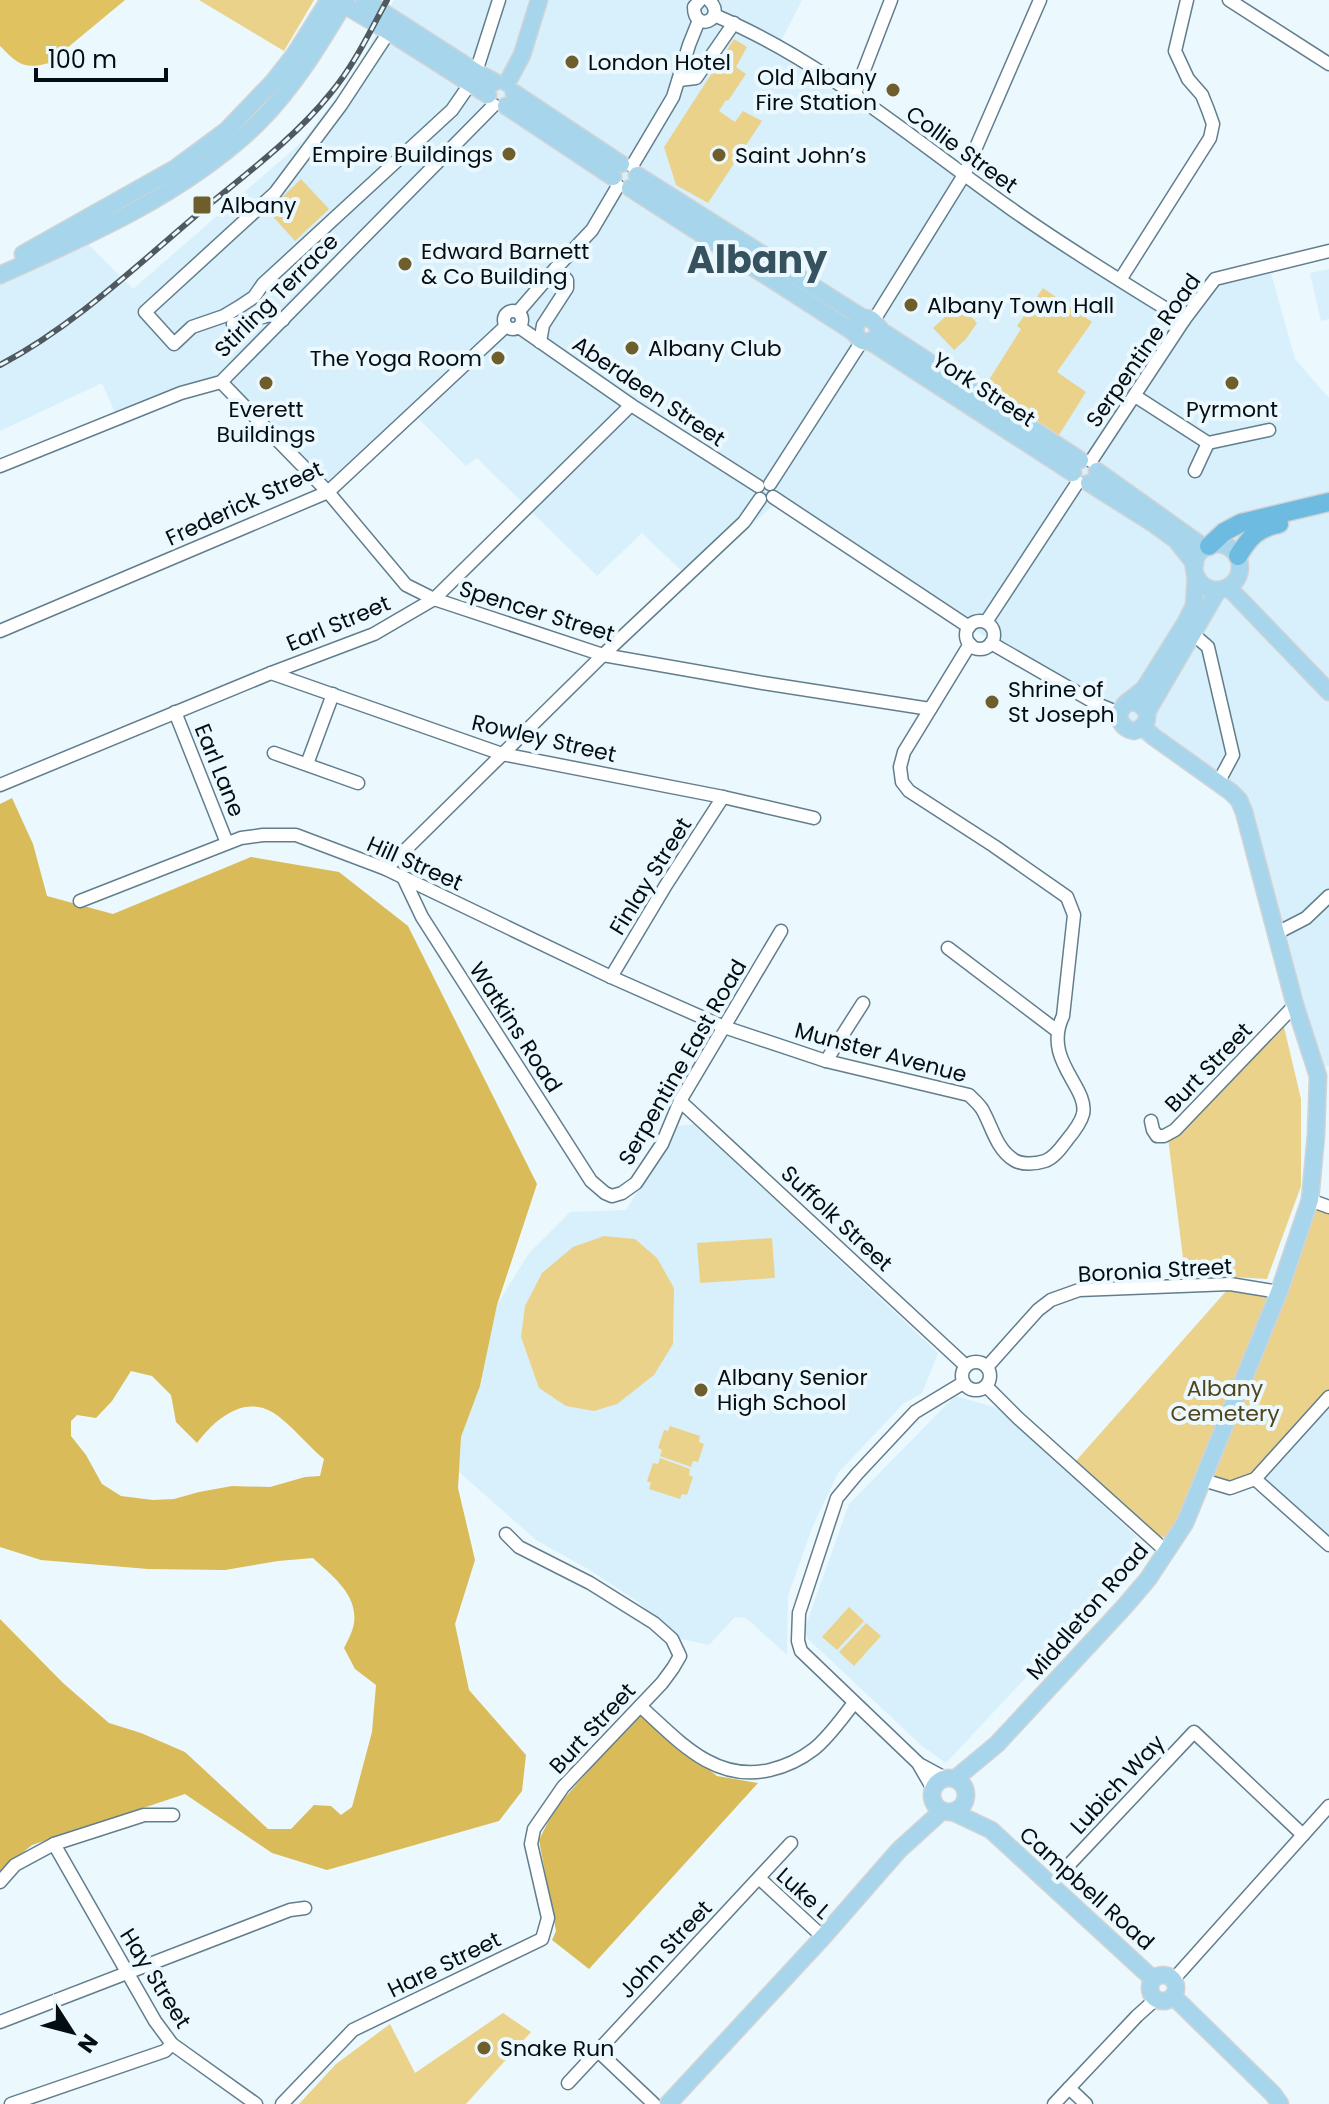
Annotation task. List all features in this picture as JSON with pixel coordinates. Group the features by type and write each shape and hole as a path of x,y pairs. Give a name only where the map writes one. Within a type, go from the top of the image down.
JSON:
{"highway":[{"path":"1207,547 1224,532 1241,523 1329,502"},
{"path":"1238,556 1248,540 1265,527 1329,515"}],"main road":[{"name":"Stirling Terrace","path":"501,94 522,55 539,0"},
{"name":"York Street","path":"339,1 376,14 1085,472 1181,528 1207,547"},
{"path":"0,266 174,188 228,150 259,122 309,63 329,29 339,1"},
{"path":"0,275 79,232 226,131 273,82 339,1"},
{"path":"329,29 341,17 376,14"},
{"name":"York Street","path":"1085,472 1176,540 1196,570"},
{"path":"1225,545 1238,556 1240,568 1193,634 1145,720 1134,731 1129,730 1121,723 1125,708 1144,689 1186,622 1194,606 1198,555 1207,547 1225,545"},
{"path":"1196,570 1202,584 1209,588 1227,585 1258,606 1329,682"},
{"path":"1227,585 1329,692"},
{"path":"1125,708 1139,703 1145,720"},
{"name":"Middleton Road","path":"1145,720 1154,737 1239,800 1244,812 1304,1037 1316,1135"},
{"name":"Middleton Road","path":"668,2104 1125,1606 1148,1579 1185,1523 1279,1292 1310,1200 1324,1074 1304,1037"},
{"name":"Campbell Road","path":"949,1795 1153,1979 1150,1992 1167,1992"},
{"path":"1167,1992 1271,2101"}],"street":[{"path":"376,14 341,105 275,193 145,312 174,344 192,327 224,316 254,297 263,284 452,110 473,78 499,0"},
{"path":"696,1 694,14 699,20 709,21 714,15 714,5 709,0"},
{"path":"854,96 891,0"},
{"path":"386,869 603,655 744,522 964,175 1040,0"},
{"path":"1120,280 1210,138 1213,124 1202,95 1188,79 1175,51 1187,0"},
{"path":"1229,0 1327,59"},
{"name":"Collie Street","path":"714,15 779,46 1012,210 1184,320"},
{"path":"512,326 522,319 518,312 592,230 668,107 699,20"},
{"path":"679,80 696,78 734,23"},
{"name":"Stirling Terrace","path":"0,466 181,393 221,382 501,94"},
{"name":"Serpentine Road","path":"986,622 1184,320 1215,279 1329,251"},
{"path":"540,342 543,325 567,288 567,280 556,268"},
{"path":"233,324 271,315 283,320"},
{"name":"Aberdeen Street","path":"512,326 969,627"},
{"name":"Frederick Street","path":"0,631 328,492 512,326"},
{"name":"Spencer Street","path":"221,382 328,492 406,585 434,599 603,655 930,709"},
{"path":"1135,396 1208,443 1269,430"},
{"name":"Earl Street","path":"0,785 374,634 434,599 631,405"},
{"path":"1195,471 1208,443"},
{"path":"976,622 986,622 993,629 991,643 983,648 974,647 967,636 969,627 976,622"},
{"path":"1193,634 1208,647 1233,755 1218,783"},
{"path":"991,643 1097,704 1125,708"},
{"path":"930,709 970,644"},
{"name":"Rowley Street","path":"271,673 502,754 814,818"},
{"path":"307,764 333,694"},
{"name":"Munster Avenue","path":"724,1027 826,1061 969,1095 980,1105 1007,1154 1021,1164 1045,1161 1071,1137 1083,1114 1082,1099 1063,1065 1056,1030 1063,1016 1074,915 1067,897 909,791 902,782 900,767 904,752 930,709"},
{"name":"Earl Lane","path":"175,712 227,843"},
{"path":"274,753 358,783"},
{"name":"Finlay Street","path":"611,977 723,797"},
{"name":"Hill Street","path":"80,901 227,843 254,835 296,835 386,869 611,977 724,1027"},
{"name":"Watkins Road","path":"403,877 430,930 591,1181 605,1193"},
{"path":"1277,933 1306,918 1329,896"},
{"name":"Serpentine East Road","path":"605,1193 612,1196 622,1193 636,1183 662,1144 680,1101 781,931"},
{"path":"948,948 1056,1030"},
{"path":"826,1061 863,1003"},
{"name":"Burt Street","path":"1151,1121 1157,1136 1175,1130 1295,1005"},
{"name":"Suffolk Street","path":"680,1101 966,1366"},
{"path":"1310,1200 1329,1207"},
{"name":"Boronia Street","path":"987,1367 1038,1310 1051,1300 1079,1290 1230,1284 1279,1292"},
{"path":"974,1361 984,1364 990,1379 986,1386 974,1390 963,1383 962,1374 966,1366 974,1361"},
{"name":"Campbell Road","path":"949,1795 806,1657 798,1641 799,1613 837,1498 915,1412 963,1383"},
{"path":"986,1386 1167,1552"},
{"path":"1203,1480 1230,1488 1255,1479 1329,1397"},
{"path":"1255,1479 1329,1545"},
{"name":"Burt Street","path":"506,1534 519,1547 590,1583 654,1623 672,1639 680,1656 640,1706 563,1787 534,1829"},
{"path":"640,1706 698,1756 717,1767 739,1773 759,1773 788,1766 815,1748 854,1703"},
{"name":"Lubich Way","path":"1065,1869 1194,1732 1303,1835"},
{"path":"1054,2104 1137,2016 1167,1992 1183,1966 1329,1806"},
{"path":"0,1882 15,1865 54,1844 144,1815 173,1815"},
{"name":"Hare Street","path":"282,2104 353,2030 542,1939 548,1918 531,1844 534,1829"},
{"name":"John Street","path":"568,2083 791,1843"},
{"name":"Hay Street","path":"54,1844 155,2021 172,2044 256,2104"},
{"name":"Luke L","path":"759,1878 823,1937"},
{"path":"0,2022 290,1910 305,1908"},
{"path":"11,2104 165,2051 172,2044"},
{"path":"598,2051 654,2104"},
{"path":"1069,2088 1086,2104"}],"shaded area":[{"path":"0,0 125,0 49,63 33,66 17,61 0,46"},
{"path":"394,0 802,0 779,45 1184,320 1215,279 1269,266 1295,359 1329,398 1329,1066 1323,1067 1319,1063 1288,941 1250,812 779,500 691,580 642,533 597,576 477,458 466,466 413,413 328,492 221,382 121,426 102,383 0,431 0,272 82,238 133,289 302,142 354,75"},
{"path":"1329,269 1329,319 1321,321 1310,273"},
{"path":"12,798 33,844 47,896 113,914 251,857 339,872 408,926 537,1184 497,1305 480,1386 461,1437 458,1488 475,1560 455,1624 469,1690 526,1755 522,1791 499,1821 327,1870 272,1853 185,1794 32,1845 10,1863 0,1878 0,1619 63,1683 109,1723 185,1752 268,1829 291,1829 314,1805 331,1806 341,1815 352,1807 372,1732 376,1685 355,1669 344,1648 354,1623 348,1594 313,1558 225,1570 148,1569 41,1560 0,1547 0,804","holes":["131,1371 152,1376 171,1395 176,1422 197,1443 230,1412 250,1406 261,1408 285,1422 324,1459 320,1476 270,1487 232,1486 174,1499 121,1496 102,1484 71,1436 71,1421 77,1415 96,1418 112,1401"]},
{"name":"Albany Senior High School","path":"694,1124 938,1353 922,1393 903,1404 838,1473 812,1528 788,1596 787,1655 746,1618 735,1617 709,1645 677,1638 638,1602 536,1540 459,1472 461,1437 480,1386 497,1305 529,1253 570,1212 626,1210 678,1126"},
{"path":"955,1396 997,1408 1148,1547 946,1763 922,1746 808,1639 805,1631 849,1504"},
{"path":"1329,1403 1329,1541 1261,1478"},
{"path":"639,1713 717,1776 758,1783 589,1969 552,1940 556,1931 539,1840 554,1810"}],"green space":[{"path":"199,0 314,0 284,51"},
{"path":"734,39 747,47 736,67 746,74 719,111 735,122 743,111 762,121 708,203 676,185 664,147"},
{"path":"301,179 329,209 295,241 268,211"},
{"path":"1043,288 1092,322 1057,372 1086,392 1059,435 985,386 1021,329 1017,326"},
{"path":"959,304 977,323 954,350 933,328"},
{"path":"1284,1027 1301,1099 1301,1186 1267,1279 1185,1274 1168,1138"},
{"name":"Albany Cemetery","path":"1319,1206 1329,1210 1329,1392 1256,1472 1232,1484 1214,1478 1169,1538 1158,1536 1075,1462 1228,1289 1282,1296 1311,1212"},
{"path":"604,1236 635,1239 657,1258 674,1288 673,1344 654,1375 617,1404 594,1411 566,1406 539,1388 521,1337 525,1306 542,1273 573,1247"},
{"path":"772,1238 775,1278 700,1283 697,1243"},
{"path":"670,1426 700,1436 699,1442 704,1444 698,1462 693,1461 691,1467 660,1456 662,1450 658,1448 664,1430 668,1431"},
{"path":"660,1458 690,1469 689,1475 693,1477 687,1495 682,1494 680,1499 649,1489 651,1483 647,1481 653,1463 658,1464"},
{"path":"849,1607 864,1621 837,1650 822,1637"},
{"path":"866,1623 881,1636 854,1666 839,1652"},
{"name":"Snake Run","path":"503,2013 531,2032 466,2104 299,2104 336,2064 390,2024 415,2073"}],"railway":[{"path":"0,365 79,314 284,142 338,84 387,0"}],"place":[{"name":"London Hotel","path":"572,62"},
{"name":"Old Albany Fire Station","path":"893,90"},
{"name":"Empire Buildings","path":"509,154"},
{"name":"Saint John’s","path":"719,155"},
{"name":"Albany","path":"202,205"},
{"name":"Edward Barnett & Co Building","path":"405,264"},
{"name":"Albany Town Hall","path":"911,305"},
{"name":"Albany Club","path":"632,348"},
{"name":"The Yoga Room","path":"498,358"},
{"name":"Everett Buildings","path":"266,383"},
{"name":"Pyrmont","path":"1232,383"},
{"name":"Shrine of St Joseph","path":"992,702"},
{"name":"Albany Senior High School","path":"701,1390"},
{"name":"Snake Run","path":"484,2048"}],"district":[{"name":"Albany","path":"757,260"}]}
